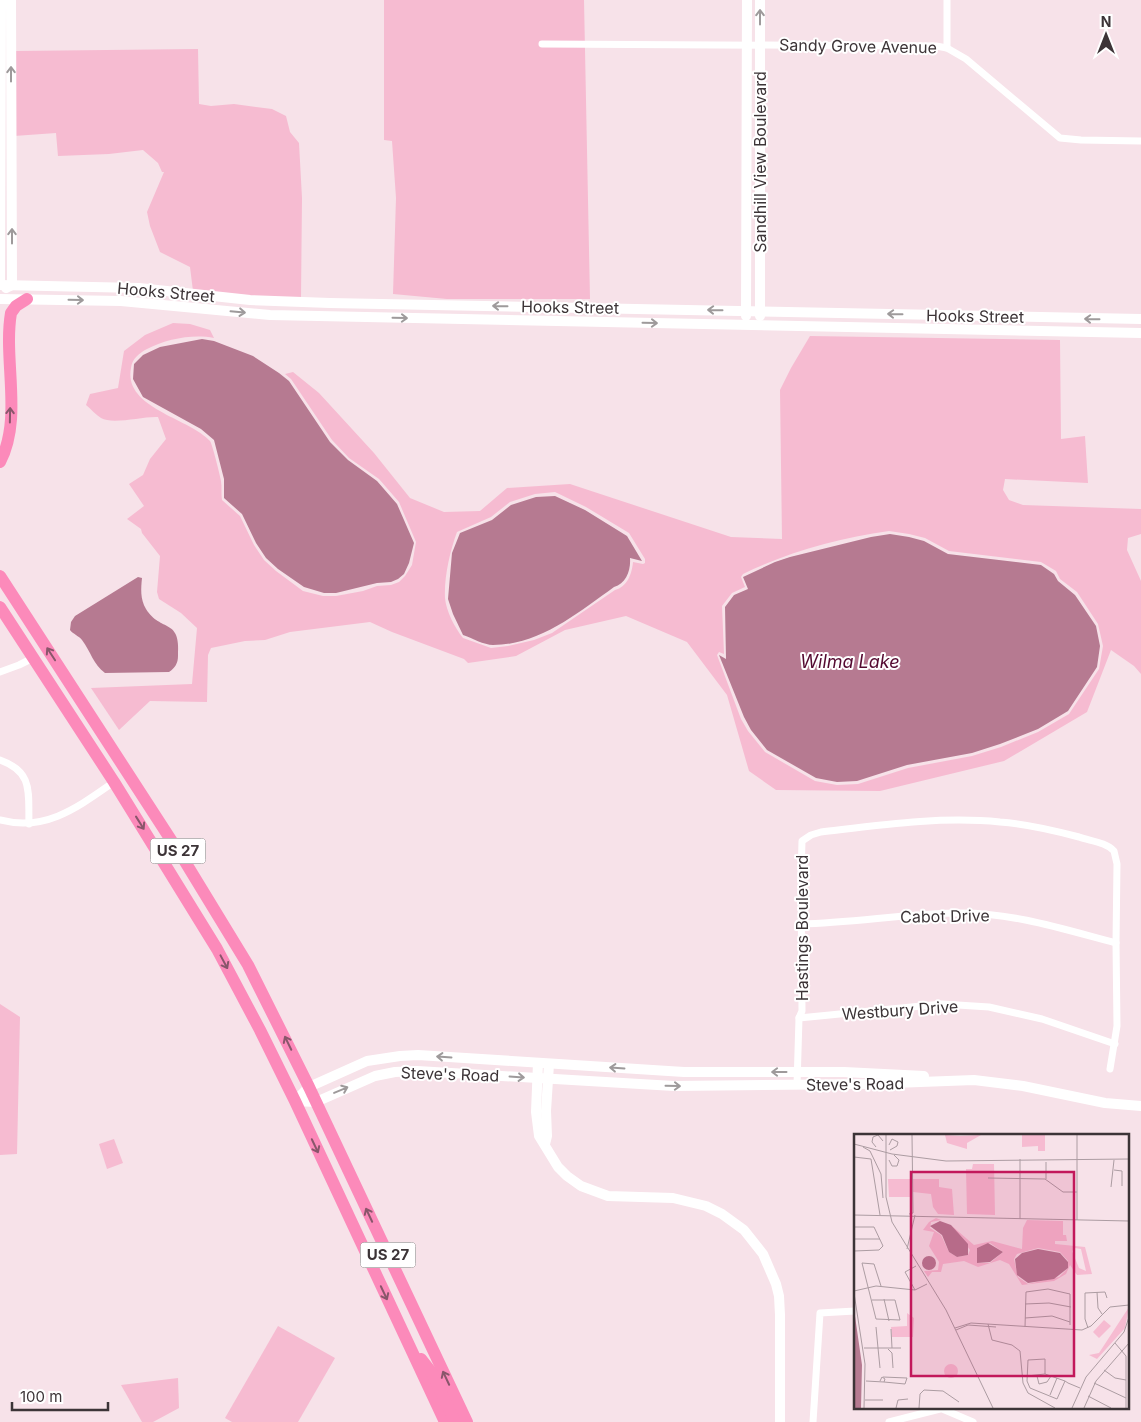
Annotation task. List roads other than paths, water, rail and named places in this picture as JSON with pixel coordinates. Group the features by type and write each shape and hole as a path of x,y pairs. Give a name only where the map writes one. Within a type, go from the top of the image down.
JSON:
{"highway":[{"path":"0,462 6,448 10,427 11,313 16,306 27,299"},
{"name":"US 27","path":"0,576 216,910 252,973 309,1087 466,1422"},
{"path":"0,603 8,609 27,617"},
{"name":"US 27","path":"0,607 114,782 217,949 260,1030 445,1422"},
{"path":"34,660 62,687 115,768 124,776 132,778"},
{"path":"114,782 134,795 189,880 216,910"},
{"path":"405,1338 432,1373 455,1422"}],"street":[{"path":"1,0 4,287"},
{"path":"4,287 11,0"},
{"name":"Sandhill View Boulevard","path":"746,324 748,0"},
{"name":"Sandhill View Boulevard","path":"760,0 760,325"},
{"path":"947,0 947,48"},
{"name":"Sandy Grove Avenue","path":"542,44 924,44 947,48 966,59 1048,130 1060,138 1141,141"},
{"path":"747,168 760,168"},
{"path":"4,287 27,299"},
{"name":"Hooks Street","path":"4,287 139,288 250,300 1141,320"},
{"name":"Hooks Street","path":"0,299 121,301 270,315 1141,333"},
{"path":"519,307 519,320"},
{"path":"990,330 991,317"},
{"path":"0,672 34,660"},
{"path":"0,760 12,764 22,772 27,783 29,824"},
{"path":"0,820 29,824 62,815 114,782"},
{"name":"Hastings Boulevard","path":"797,1085 799,1018 802,1011 802,841 811,835 821,832 910,822 960,820 1000,822 1055,831 1106,845 1116,855 1116,943"},
{"name":"Cabot Drive","path":"801,924 964,913 1036,922 1116,943"},
{"path":"1110,1069 1117,1026 1116,943"},
{"name":"Westbury Drive","path":"799,1018 942,1004 989,1007 1042,1019 1115,1044"},
{"name":"Steve's Road","path":"294,1102 309,1087 367,1061 418,1055 684,1072 844,1072 944,1077 950,1080"},
{"path":"538,1063 542,1079"},
{"path":"549,1064 542,1079 537,1123 539,1136 562,1171 589,1190 608,1196 673,1198 699,1203 722,1214 744,1230 763,1254 770,1267 779,1296 780,1422"},
{"name":"Steve's Road","path":"294,1102 316,1102 368,1079 402,1071 674,1086 867,1084 974,1080 1023,1086 1105,1103 1141,1106"},
{"path":"813,1422 820,1313 854,1310"},
{"path":"889,1422 933,1410"},
{"path":"945,1410 973,1422"}],"water":[{"path":"202,339 214,341 253,356 289,381 330,442 348,460 377,481 397,504 414,543 404,574 391,582 377,583 336,593 324,593 304,587 266,558 256,543 242,514 224,498 224,479 214,440 201,429 143,397 133,379 134,364 143,355 160,347"},
{"path":"555,496 585,510 627,536 642,561 630,558 629,572 622,583 572,617 542,634 510,644 493,645 482,643 463,635 448,599 452,553 460,533 492,520 511,505 536,497"},
{"name":"Wilma Lake","path":"890,534 924,541 948,554 1041,565 1054,574 1058,581 1075,595 1096,626 1100,646 1097,667 1068,711 1038,729 972,753 907,765 857,781 837,782 816,778 767,750 751,730 744,717 719,655 726,659 725,607 734,595 748,589 743,577 775,562 871,537"},
{"path":"138,577 142,578 141,590 146,609 158,621 173,630 176,636 178,644 177,663 169,672 105,673 95,662 82,640 70,630 71,622 75,616"}]}
